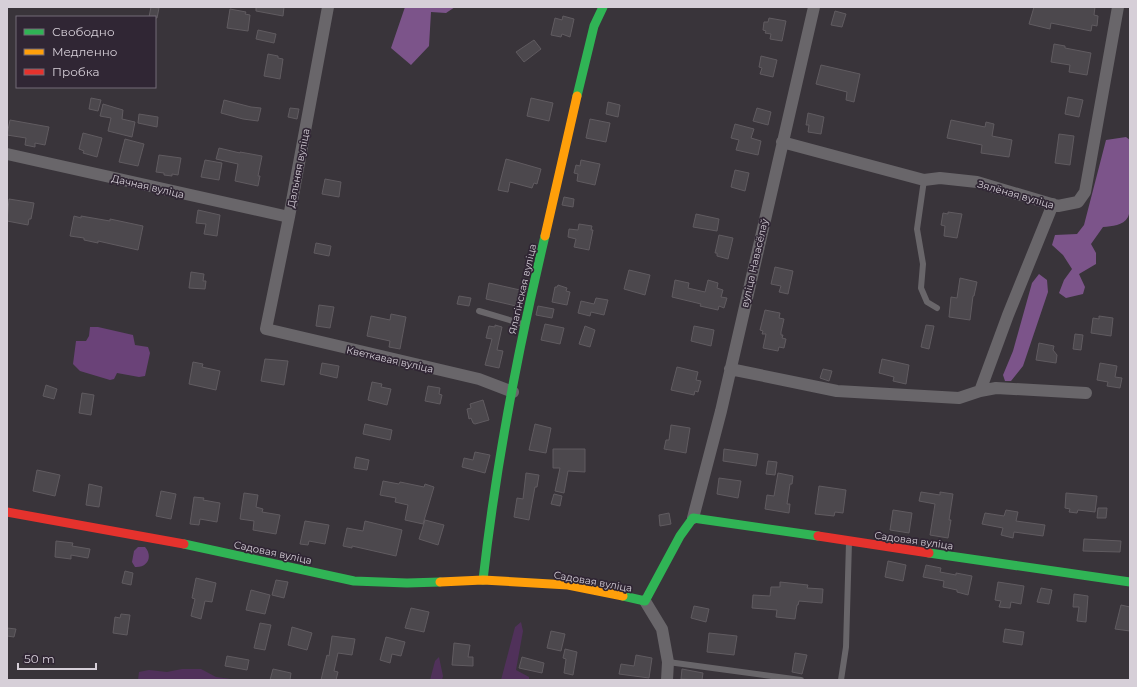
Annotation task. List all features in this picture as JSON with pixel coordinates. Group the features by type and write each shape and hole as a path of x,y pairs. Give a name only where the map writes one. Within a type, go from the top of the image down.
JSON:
{"street":[{"name":"Дальняя вуліца","path":"266,330 328,7"},
{"name":"Ялагінская вуліца","path":"483,580 490,516 524,324 594,26 603,7"},
{"name":"вуліца Навасёлаў","path":"693,518 721,411 814,7"},
{"name":"Зялёная вуліца","path":"782,142 924,180 940,178 977,182 1058,206 1078,202 1085,192 1118,7"},
{"name":"Дачная вуліца","path":"7,154 288,217"},
{"path":"980,390 1008,315 1053,204"},
{"name":"Кветкавая вуліца","path":"266,330 479,379 513,392"},
{"path":"730,369 837,391 959,398 980,390 996,388 1086,393"},
{"name":"Садовая вуліца","path":"7,512 186,544 354,580 407,583 483,580 568,585 645,601"},
{"path":"667,680 668,662 662,629 645,601 680,536 693,518"},
{"name":"Садовая вуліца","path":"693,518 1130,582"}],"lane":[{"path":"924,180 917,229 923,264 921,288 927,302 936,308"},
{"path":"479,311 524,324"},
{"path":"842,680 846,647 849,542"},
{"path":"668,662 800,680"}],"shaded area":[{"path":"405,7 455,7 446,13 431,12 429,46 411,65 391,48"},
{"path":"1126,137 1130,140 1130,212 1126,220 1120,224 1103,227 1091,244 1096,253 1096,264 1079,274 1085,287 1083,294 1066,298 1059,293 1064,280 1072,269 1063,255 1052,245 1055,235 1077,234 1084,225 1106,140"},
{"path":"1039,274 1047,280 1048,292 1023,366 1011,381 1005,381 1003,375 1013,351 1032,283"},
{"path":"90,327 98,327 133,335 135,345 148,347 150,353 145,376 139,377 117,373 114,379 110,380 80,371 73,364 76,341 86,341 89,336"},
{"path":"138,547 145,547 149,554 149,558 143,566 135,567 132,562 134,551"},
{"path":"521,622 523,631 516,670 529,677 529,680 501,680 515,627"},
{"path":"439,657 443,676 442,680 430,680 435,661"},
{"path":"182,669 201,669 216,677 238,680 138,680 139,672 149,670 167,672"}],"building":[{"path":"151,7 159,8 157,18 156,16 149,16"},
{"path":"256,7 284,7 283,16 256,11"},
{"path":"1034,7 1095,7 1094,15 1098,16 1097,26 1092,25 1091,31 1051,23 1050,29 1029,24"},
{"path":"230,9 246,12 245,14 250,15 248,31 227,28"},
{"path":"835,11 846,14 842,27 831,25"},
{"path":"563,16 574,19 570,37 562,34 561,37 551,35 555,18 562,20"},
{"path":"769,18 786,21 782,41 770,39 771,34 765,33 766,31 763,30 764,22 768,22"},
{"path":"258,30 276,34 274,43 256,39"},
{"path":"534,40 541,49 524,62 516,52"},
{"path":"1054,44 1065,46 1065,48 1091,53 1087,75 1069,72 1070,65 1051,62"},
{"path":"268,54 278,56 278,58 283,59 280,79 264,76"},
{"path":"761,56 777,60 773,77 760,74 762,68 759,67"},
{"path":"821,65 860,74 854,102 846,100 847,92 816,84"},
{"path":"1068,97 1083,100 1079,117 1065,114"},
{"path":"91,98 101,100 98,111 89,109"},
{"path":"531,98 553,103 549,121 527,116"},
{"path":"224,100 261,108 258,121 243,119 221,113"},
{"path":"608,102 620,105 618,117 606,114"},
{"path":"103,104 123,110 122,119 135,122 132,137 108,131 111,118 100,116"},
{"path":"290,108 299,109 297,119 288,117"},
{"path":"757,108 771,112 768,125 753,121"},
{"path":"808,113 824,117 821,134 808,132 809,125 806,125"},
{"path":"139,114 158,117 157,127 138,123"},
{"path":"590,119 610,123 606,142 586,138"},
{"path":"10,120 49,127 45,145 35,143 35,147 25,145 26,138 7,135"},
{"path":"951,120 985,127 986,122 994,124 992,136 1012,140 1009,157 981,153 982,145 947,138"},
{"path":"735,124 754,129 751,138 761,141 758,155 736,150 739,140 731,138"},
{"path":"83,133 102,138 97,157 83,153 84,151 79,149"},
{"path":"1059,134 1074,136 1070,165 1055,163"},
{"path":"125,139 144,144 138,166 119,162"},
{"path":"219,148 262,156 258,176 260,176 258,186 235,181 238,164 216,159"},
{"path":"159,155 181,158 178,175 164,175 164,173 156,172"},
{"path":"506,159 541,169 537,184 534,183 532,188 510,182 508,192 498,190"},
{"path":"205,160 222,163 219,180 201,177"},
{"path":"581,160 600,164 595,185 577,181 578,174 574,173 576,165 580,166"},
{"path":"735,170 749,173 745,191 731,187"},
{"path":"325,179 341,182 339,197 322,194"},
{"path":"564,197 574,199 573,207 562,205"},
{"path":"9,199 34,203 31,219 29,219 28,225 7,221"},
{"path":"198,210 220,215 217,236 204,234 206,224 196,223"},
{"path":"948,212 962,214 957,238 944,236 945,226 941,225 943,213 948,214"},
{"path":"696,214 719,219 717,231 693,227"},
{"path":"74,216 110,221 110,219 143,226 138,250 98,241 98,243 84,240 84,238 70,236"},
{"path":"579,224 592,226 591,230 593,230 589,250 574,247 576,239 568,237 569,229 578,230"},
{"path":"719,235 733,238 728,259 717,256 717,253 715,253"},
{"path":"316,243 331,246 329,256 314,253"},
{"path":"775,267 793,271 788,294 779,292 781,286 771,284"},
{"path":"629,270 650,275 645,295 624,289"},
{"path":"191,272 204,274 203,281 206,281 205,289 189,288"},
{"path":"960,278 977,282 973,296 970,320 949,317 951,297 957,298"},
{"path":"675,280 689,283 688,288 705,292 708,280 718,283 717,288 723,290 721,297 727,298 724,308 719,306 718,310 672,297"},
{"path":"489,283 520,290 516,306 486,299"},
{"path":"558,285 567,288 566,291 570,292 567,305 552,302 555,287"},
{"path":"459,296 471,298 469,306 457,304"},
{"path":"596,298 608,300 604,315 591,312 590,316 578,313 581,301 594,304"},
{"path":"319,305 334,307 330,328 316,326"},
{"path":"538,306 554,309 552,318 536,315"},
{"path":"765,310 780,313 779,318 784,319 781,335 783,335 782,338 786,339 784,348 779,347 778,351 763,348 766,334 762,334 763,331 760,330"},
{"path":"391,314 406,317 400,349 389,347 390,341 367,336 371,316 390,320"},
{"path":"1099,316 1113,318 1111,336 1091,333 1093,318 1099,319"},
{"path":"545,324 564,328 560,344 541,340"},
{"path":"495,325 502,327 497,350 503,351 499,368 485,365 492,339 486,338 489,326 495,327"},
{"path":"926,325 934,326 929,349 921,347"},
{"path":"585,326 595,330 590,347 579,344"},
{"path":"694,326 714,330 711,346 691,341"},
{"path":"1075,334 1083,335 1081,350 1073,349"},
{"path":"1039,343 1054,346 1053,350 1057,355 1056,363 1036,360"},
{"path":"265,359 288,361 284,385 261,381"},
{"path":"882,359 909,365 906,384 893,381 894,377 879,373"},
{"path":"193,362 203,364 202,367 220,371 216,390 189,384"},
{"path":"322,363 339,366 337,378 320,374"},
{"path":"1100,363 1117,366 1115,377 1122,378 1120,388 1107,386 1108,382 1097,380"},
{"path":"677,367 698,372 696,380 701,381 698,392 695,391 694,395 671,390"},
{"path":"823,369 832,371 829,381 820,378"},
{"path":"372,382 382,384 381,387 391,389 387,405 368,400"},
{"path":"46,385 57,389 54,399 43,396"},
{"path":"428,386 440,388 439,394 442,395 440,404 425,401"},
{"path":"82,393 94,395 91,415 79,413"},
{"path":"483,400 489,420 475,424 471,418 469,419 467,409 471,408 470,404"},
{"path":"365,424 392,430 390,440 363,434"},
{"path":"535,424 551,428 546,453 529,450"},
{"path":"671,425 690,428 686,453 664,449 666,440 669,440"},
{"path":"553,449 585,449 585,472 568,471 564,493 555,491 560,468 553,468"},
{"path":"724,449 758,454 756,466 723,461"},
{"path":"475,452 490,455 485,473 462,467 464,458 473,460"},
{"path":"356,457 369,460 367,470 354,468"},
{"path":"768,461 777,462 775,475 766,474"},
{"path":"37,470 60,475 55,496 33,491"},
{"path":"526,473 539,475 537,487 535,487 529,520 514,517 517,498 523,499"},
{"path":"778,473 793,476 792,484 790,484 787,504 790,504 789,513 765,509 767,495 774,496"},
{"path":"719,478 741,481 738,498 717,494"},
{"path":"383,481 399,484 400,482 424,487 425,484 434,487 423,524 405,520 408,505 395,502 396,498 380,495"},
{"path":"89,484 102,487 99,507 86,505"},
{"path":"819,486 846,490 843,513 835,512 834,516 815,514"},
{"path":"161,491 176,494 171,519 156,516"},
{"path":"921,492 940,495 940,492 953,494 948,538 930,535 935,504 919,501"},
{"path":"244,493 258,495 256,507 263,509 262,512 280,515 276,534 253,530 254,521 240,519"},
{"path":"1066,493 1097,496 1095,512 1078,510 1077,513 1069,512 1070,509 1065,508"},
{"path":"554,494 562,496 560,506 551,504"},
{"path":"194,497 204,498 203,500 220,503 217,522 200,519 199,525 190,524"},
{"path":"1098,508 1107,508 1106,518 1097,518"},
{"path":"893,510 912,513 909,533 890,530"},
{"path":"1006,510 1018,512 1016,521 1045,525 1043,536 1014,532 1013,538 1001,535 1003,528 982,524 985,513 1004,516"},
{"path":"669,513 671,524 660,526 659,515"},
{"path":"425,520 444,525 438,545 419,539"},
{"path":"305,521 329,525 325,544 309,541 308,545 300,544"},
{"path":"365,521 402,530 396,556 352,546 352,548 343,546 347,528 363,531"},
{"path":"1084,539 1121,541 1120,552 1083,551"},
{"path":"56,541 73,543 72,546 90,549 88,558 71,555 71,559 55,557"},
{"path":"888,561 906,565 903,581 885,577"},
{"path":"926,565 941,568 940,572 972,576 968,595 957,592 957,590 943,587 944,581 923,577"},
{"path":"125,571 133,573 131,585 122,583"},
{"path":"196,578 216,583 212,602 205,601 201,619 191,616 195,599 192,598"},
{"path":"276,580 288,582 284,598 272,595"},
{"path":"780,582 808,585 807,588 823,589 822,603 799,601 795,619 776,617 777,610 752,608 753,595 770,596 771,587 780,587"},
{"path":"998,582 1024,586 1021,604 1011,602 1010,608 999,607 1001,601 995,600"},
{"path":"1041,588 1052,590 1049,604 1037,602"},
{"path":"251,590 270,595 265,614 246,610"},
{"path":"1074,594 1088,596 1086,622 1077,621 1079,607 1073,607"},
{"path":"1121,605 1130,607 1130,631 1115,629"},
{"path":"694,606 709,609 706,622 691,618"},
{"path":"411,608 429,612 424,632 405,628"},
{"path":"121,614 130,615 127,635 113,633 115,617 120,618"},
{"path":"260,623 271,625 265,650 254,648"},
{"path":"292,627 312,633 307,650 288,645"},
{"path":"7,628 16,629 14,637 7,636"},
{"path":"1005,629 1024,632 1022,645 1003,642"},
{"path":"551,631 565,634 561,651 547,648"},
{"path":"709,633 737,636 734,655 707,652"},
{"path":"332,636 355,639 352,655 338,653 334,671 338,672 336,680 321,680 327,655 329,656"},
{"path":"386,637 405,642 401,656 392,654 390,663 380,660"},
{"path":"454,643 470,645 468,657 473,657 473,666 452,665"},
{"path":"565,649 577,652 573,675 564,673 566,659 563,658"},
{"path":"795,653 807,655 802,674 792,672"},
{"path":"636,655 652,658 649,678 619,674 621,664 634,666"},
{"path":"227,656 249,660 247,670 225,666"},
{"path":"522,657 544,663 542,673 519,668"},
{"path":"273,669 291,673 290,680 270,680"},
{"path":"682,669 703,673 702,680 681,679"}],"traffic: fast":[{"path":"577,96 594,26 603,7"},
{"path":"483,580 501,450 517,364 545,236"},
{"path":"623,596 645,601 680,536 693,518 818,536"},
{"path":"184,544 354,581 407,583 440,582"},
{"path":"929,553 1130,582"}],"traffic: slow":[{"path":"545,236 577,96"},
{"path":"440,582 483,580 568,585 623,596"}],"traffic: jam":[{"path":"7,512 184,544"},
{"path":"818,536 929,553"}]}
